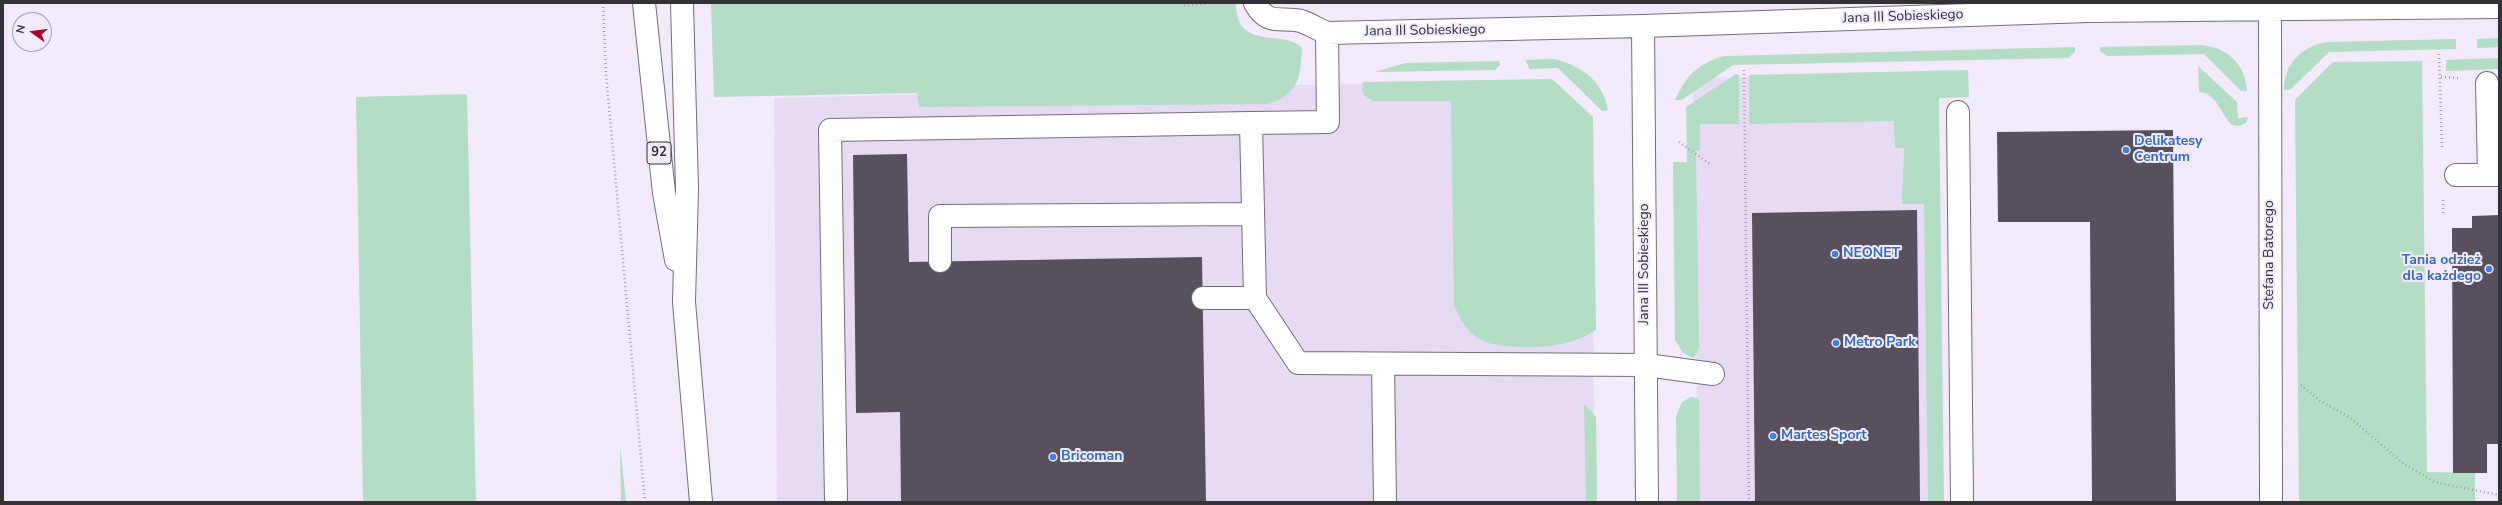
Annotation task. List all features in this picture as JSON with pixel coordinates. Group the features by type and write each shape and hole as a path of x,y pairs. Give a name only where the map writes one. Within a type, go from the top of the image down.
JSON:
{"street":[{"name":"92","path":"644,3 664,193 684,302 701,502"},
{"name":"92","path":"682,3 687,189 684,302"},
{"path":"836,502 830,130 1328,122 1327,33 1301,21 1276,21 1260,13 1255,3"},
{"name":"Jana III Sobieskiego","path":"1327,33 1643,26 1981,9 2499,7"},
{"name":"Stefana Batorego","path":"2270,9 2271,502"},
{"name":"Jana III Sobieskiego","path":"1643,26 1647,502"},
{"path":"2456,175 2494,174 2487,83"},
{"path":"1958,112 1962,502"},
{"path":"1252,123 1254,298 1298,363 1646,365 1713,374"},
{"path":"940,261 940,216 1253,214"},
{"path":"1203,298 1254,298"},
{"path":"1383,364 1385,502"}],"path":[{"path":"603,3 606,74 645,502"},
{"path":"1181,3 1186,6 1211,3"},
{"path":"2439,54 2442,155"},
{"path":"1744,70 1749,502"},
{"path":"1679,142 1710,164"},
{"path":"2443,194 2444,215"},
{"path":"2270,367 2349,418 2403,464 2434,482 2499,495"}],"shaded area":[{"path":"1937,73 1942,502 1698,502 1693,78"},
{"path":"1552,79 1592,116 1595,502 777,502 774,98"}],"green space":[{"path":"711,3 1236,3 1238,18 1244,28 1252,34 1294,42 1302,48 1299,76 1293,89 1269,104 919,107 917,93 714,97"},
{"path":"2499,38 2499,47 2477,48 2477,39"},
{"path":"2456,39 2456,49 2329,52 2290,90 2284,90 2287,72 2296,57 2310,47 2319,44 2328,42"},
{"path":"2200,45 2218,49 2233,58 2243,72 2247,91 2241,91 2204,54 2107,56 2100,51 2100,47"},
{"path":"2075,47 2075,52 2068,58 1733,65 1682,100 1675,100 1684,84 1694,72 1707,63 1724,56"},
{"path":"2499,58 2499,69 2446,71 2446,60"},
{"path":"1554,59 1573,65 1589,76 1601,91 1608,110 1602,111 1558,68 1530,69 1525,60"},
{"path":"1499,61 1500,65 1495,70 1375,72 1405,63"},
{"path":"2422,61 2427,472 2475,473 2475,502 2299,502 2295,100 2333,62"},
{"path":"2198,66 2237,102 2238,118 2248,117 2246,123 2238,126 2232,125 2210,96 2199,92"},
{"path":"1968,70 1969,97 1939,98 1944,502 1928,502 1924,204 1902,204 1904,148 1895,148 1894,121 1749,124 1749,75"},
{"path":"1736,74 1739,75 1739,124 1700,124 1700,150 1696,151 1699,348 1695,357 1693,358 1683,353 1675,340 1673,162 1687,162 1686,107"},
{"path":"1552,79 1593,117 1596,330 1584,337 1558,345 1544,347 1515,347 1488,343 1471,333 1460,318 1454,305 1451,101 1373,101 1364,95 1362,90 1363,82"},
{"path":"467,94 476,502 363,502 356,97"},
{"path":"1691,397 1698,398 1699,401 1700,502 1677,502 1676,416 1682,402"},
{"path":"1584,404 1596,417 1597,502 1586,502"},
{"path":"620,445 626,502 621,502"}],"building":[{"path":"2173,130 2176,502 2092,502 2090,222 1998,222 1997,132"},
{"path":"907,154 909,262 1202,257 1206,502 901,502 900,412 856,413 853,155"},
{"name":"Metro Park","path":"1917,210 1920,502 1755,502 1752,213"},
{"path":"2499,215 2499,444 2487,444 2487,473 2453,473 2452,228 2472,228 2472,216"}],"place":[{"name":"Delikatesy Centrum","path":"2126,150"},
{"name":"NEONET","path":"1835,254"},
{"name":"Tania odzież dla każdego","path":"2489,269"},
{"name":"Metro Park","path":"1836,343"},
{"name":"Martes Sport","path":"1773,436"},
{"name":"Bricoman","path":"1053,457"}]}
